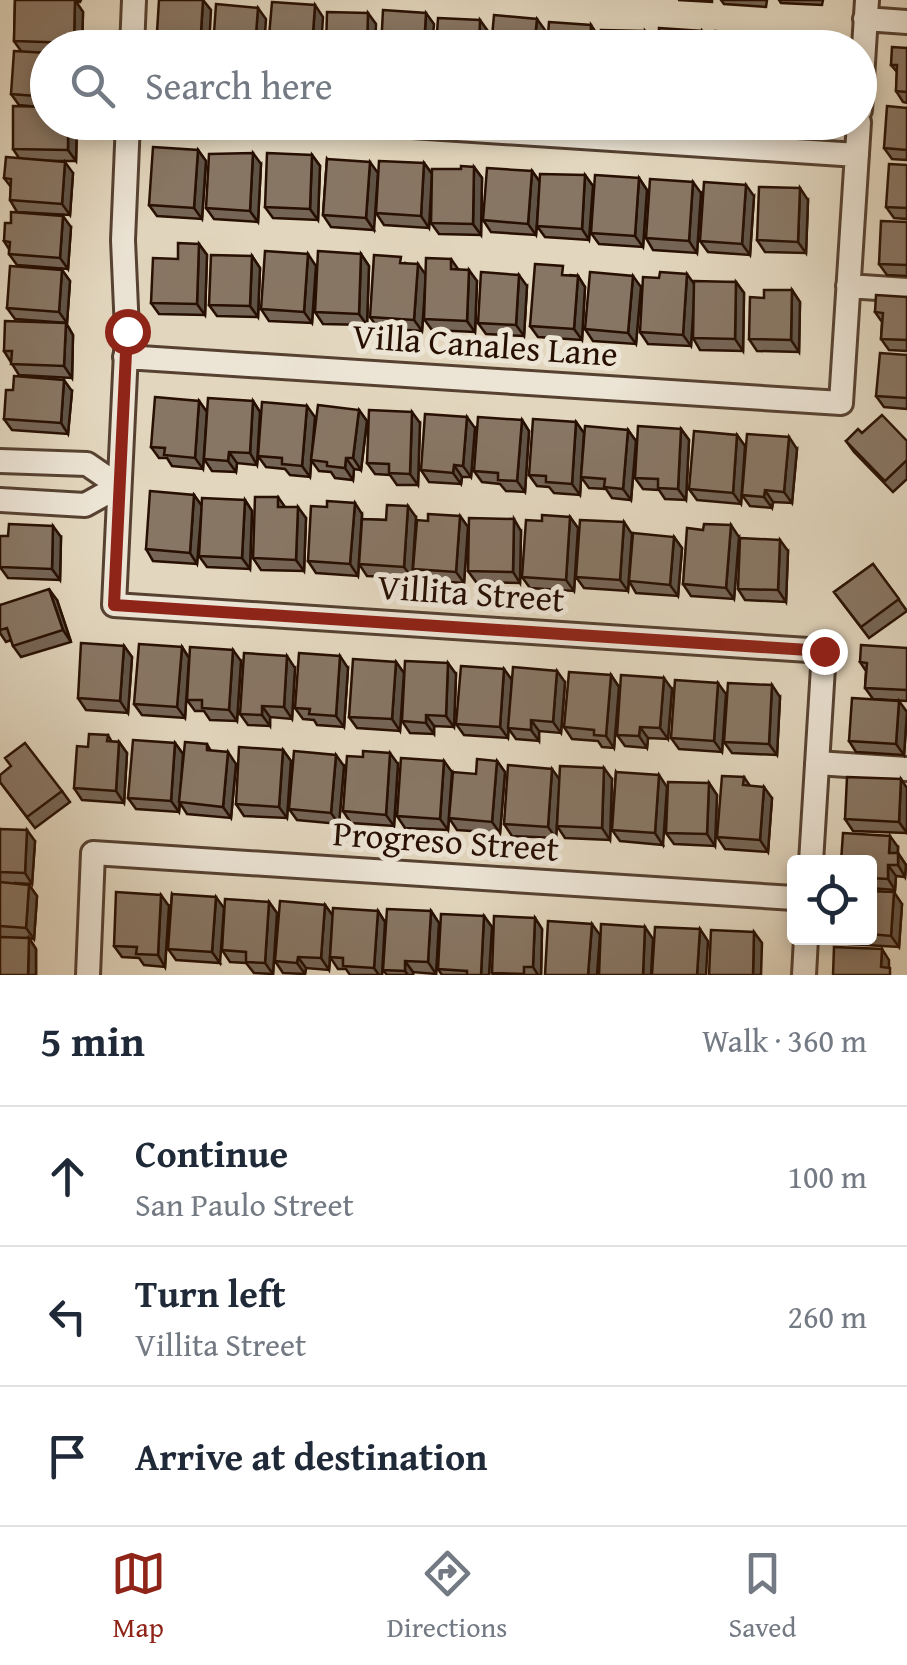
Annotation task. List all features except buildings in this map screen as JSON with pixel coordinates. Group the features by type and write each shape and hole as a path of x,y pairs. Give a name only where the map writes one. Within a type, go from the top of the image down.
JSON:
{"street":[{"path":"133,30 134,0"},
{"path":"866,10 907,22"},
{"path":"119,486 127,308 123,240 127,140"},
{"path":"626,140 856,155"},
{"path":"857,140 848,286 907,290"},
{"name":"Villa Canales Lane","path":"125,357 840,403 848,286"},
{"path":"0,461 87,464 119,486"},
{"path":"0,500 85,505 119,486"},
{"name":"Villita Street","path":"119,486 114,605 824,651 817,763"},
{"path":"811,855 817,763 907,769"},
{"name":"Progreso Street","path":"88,975 94,853 787,898"},
{"path":"804,975 806,945"}],"route":[{"path":"127,331 114,605 824,651"}]}
